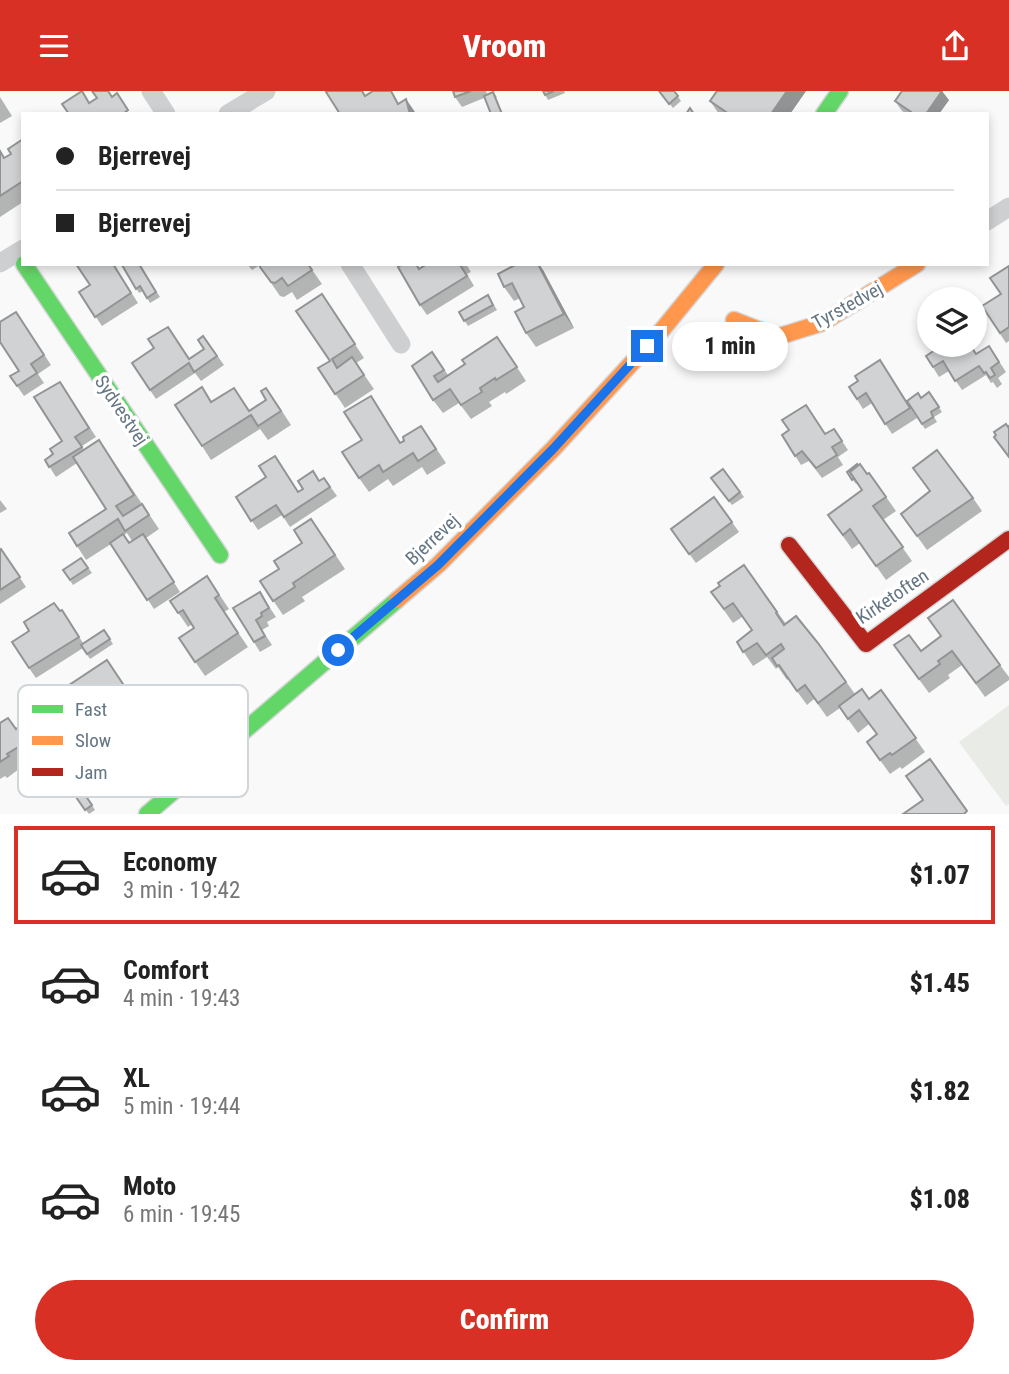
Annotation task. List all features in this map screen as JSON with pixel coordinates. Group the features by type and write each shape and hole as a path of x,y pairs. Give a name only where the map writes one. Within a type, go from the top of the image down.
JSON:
{"street":[{"path":"151,91 165,112"},
{"path":"249,108 266,91"},
{"path":"825,112 840,91"},
{"path":"989,220 1009,207"},
{"name":"Sydvestvej","path":"22,266 220,555"},
{"path":"351,266 401,344"},
{"name":"Bjerrevej","path":"248,728 438,565 553,449 662,330 714,266"},
{"name":"Tyrstedvej","path":"734,320 777,337 822,323 914,266"},
{"name":"Kirketoften","path":"789,545 866,644 1009,539"},
{"name":"Bjerrevej","path":"147,814 167,797"}],"shaded area":[{"path":"1009,705 1009,804 1006,806 959,742"}],"building":[{"path":"82,91 89,103 97,98 92,91 108,91 112,97 117,93 128,110 68,112 62,104"},
{"path":"362,91 365,96 373,91 391,91 398,104 406,99 409,112 339,112 326,92"},
{"path":"453,91 471,91 455,97"},
{"path":"659,91 674,91 678,96 669,104"},
{"path":"717,91 787,91 772,112 726,112 710,101"},
{"path":"902,91 942,91 927,112 911,112 895,101"},
{"path":"493,92 501,112 490,112 484,96"},
{"path":"21,140 21,182 0,196 0,151 4,158 11,154 8,149"},
{"path":"77,266 114,266 131,293 95,317 79,292 90,285"},
{"path":"123,266 140,266 156,292 147,298 140,286 136,289"},
{"path":"309,266 312,270 288,286 282,278 275,283 271,282 260,267"},
{"path":"417,266 419,269 424,266 461,266 467,276 420,305 398,267"},
{"path":"513,266 539,266 564,314 526,333 515,312 524,307 512,283 504,287 498,274"},
{"path":"1009,266 1009,327 1000,333 987,314 987,303 1001,294 990,278"},
{"path":"322,294 355,344 332,359 337,368 352,357 364,375 335,394 318,368 330,361 296,311"},
{"path":"488,295 493,305 464,321 459,312"},
{"path":"16,312 44,355 31,364 37,373 17,386 10,376 19,371 0,342 0,322"},
{"path":"168,327 189,359 204,349 198,340 203,336 217,356 194,372 189,363 150,390 132,363 154,348 148,339"},
{"path":"497,337 517,367 480,388 482,392 461,405 450,389 433,400 412,366 432,352 444,370 434,376 438,382 465,364 462,360"},
{"path":"989,346 999,362 991,368 995,375 990,378 979,366 955,381 943,361 933,367 927,357 987,357"},
{"path":"880,360 910,408 885,424 866,393 857,399 849,387 858,381 855,376"},
{"path":"60,382 89,428 75,437 82,447 49,467 45,460 53,454 50,449 62,441 34,397"},
{"path":"202,387 211,402 234,388 249,411 266,400 261,391 266,388 281,411 258,426 251,415 202,446 175,405"},
{"path":"929,392 939,407 931,412 933,417 922,424 907,401 918,393 921,398"},
{"path":"371,396 400,443 404,441 403,437 421,426 436,449 418,461 413,453 383,472 379,465 359,478 342,452 362,440 344,412"},
{"path":"806,405 825,434 834,429 842,441 832,447 837,455 816,468 802,451 795,456 782,435 789,430 782,420"},
{"path":"1006,424 1009,426 1009,457 994,437 994,432"},
{"path":"99,440 134,495 116,506 123,516 142,504 149,515 125,531 118,519 77,546 69,533 106,509 73,457"},
{"path":"937,450 973,498 917,536 901,514 930,491 913,468"},
{"path":"275,456 298,492 303,489 298,481 313,471 319,481 324,478 330,487 284,517 276,505 251,521 236,497 266,477 259,466"},
{"path":"857,464 850,472 854,478 852,480 847,472"},
{"path":"860,464 886,497 873,506 903,547 876,566 850,529 843,535 828,515 862,490 850,472"},
{"path":"723,469 740,492 729,501 711,478"},
{"path":"714,497 732,522 689,554 671,529"},
{"path":"311,519 335,555 293,583 295,587 273,601 260,581 279,569 274,561 302,543 294,530"},
{"path":"123,534 129,543 143,534 174,582 147,600 110,543"},
{"path":"0,550 20,577 0,590"},
{"path":"81,558 88,568 70,580 63,570"},
{"path":"744,565 784,625 796,616 846,682 818,703 805,685 797,691 779,665 777,666 772,658 784,649 781,644 766,655 757,643 743,652 737,642 752,630 733,603 724,609 711,592 720,586 718,583"},
{"path":"207,576 219,595 215,598 238,633 195,662 179,638 194,628 183,610 178,613 170,601"},
{"path":"260,592 269,608 256,620 265,636 254,642 233,608"},
{"path":"953,600 1000,665 976,683 952,651 938,661 940,664 919,679 894,645 909,635 921,651 941,636 928,618"},
{"path":"54,603 62,610 79,637 29,668 12,642 29,631 24,622"},
{"path":"104,630 110,639 87,654 81,645"},
{"path":"107,660 123,684 122,685 69,685"},
{"path":"862,689 869,699 881,690 916,738 880,760 867,742 877,734 859,710 848,719 839,706"},
{"path":"8,718 16,729 18,728 18,747 0,762 0,723"},
{"path":"930,759 967,811 964,814 903,814 923,800 906,776"},
{"path":"76,797 86,797 92,805 85,810"}],"traffic: fast":[{"path":"825,112 840,91"},
{"path":"25,266 220,555"},
{"path":"248,728 397,600"},
{"path":"147,814 167,797"}],"traffic: slow":[{"path":"397,600 438,565 553,449 662,330 714,266"},
{"path":"734,320 777,337 822,323 914,266"}],"traffic: jam":[{"path":"789,545 866,644 1009,539"}],"route":[{"path":"338,650 438,565 553,449 647,346"}]}
